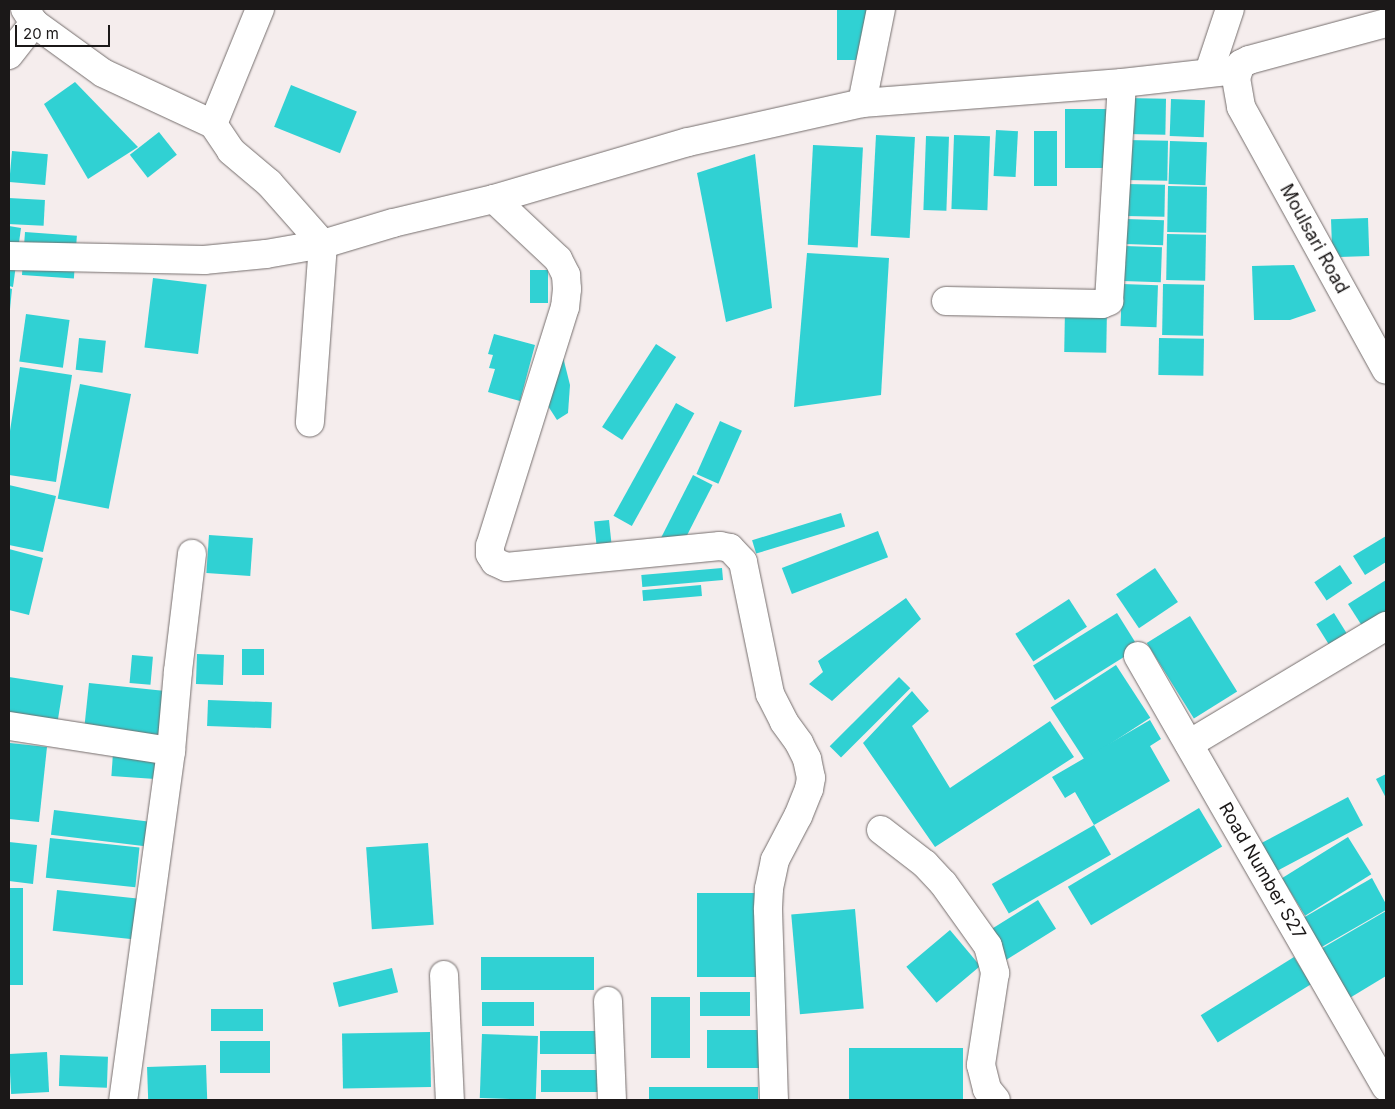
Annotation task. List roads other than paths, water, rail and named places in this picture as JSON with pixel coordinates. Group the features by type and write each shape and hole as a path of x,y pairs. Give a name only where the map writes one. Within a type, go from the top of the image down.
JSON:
{"street":[{"path":"213,124 260,9"},
{"path":"862,103 881,9"},
{"path":"1210,72 1230,9"},
{"path":"9,56 29,16 103,74 213,124 231,151 269,183 323,244 310,423"},
{"path":"9,256 204,260 266,254 323,244 393,223 494,199 688,142 862,103 1122,83 1238,70 1241,64 1249,60 1386,23"},
{"name":"Moulsari Road","path":"1238,70 1236,78 1241,107 1386,370"},
{"path":"946,301 1102,304 1109,301 1122,83"},
{"path":"494,199 558,259 566,274 567,289 565,307 490,546 490,554 494,562 506,567 720,546 730,548 743,562 770,694 784,722 807,759 811,778 809,790 775,860 769,889 774,1100"},
{"path":"123,1100 172,751 178,672 192,554"},
{"path":"1189,744 1386,626"},
{"name":"Road Number S27","path":"1138,656 1386,1087"},
{"path":"9,726 172,751"},
{"path":"881,830 925,864 973,922 988,946 995,973 981,1058 988,1097"},
{"path":"444,975 450,1100"},
{"path":"608,1001 612,1100"}]}
